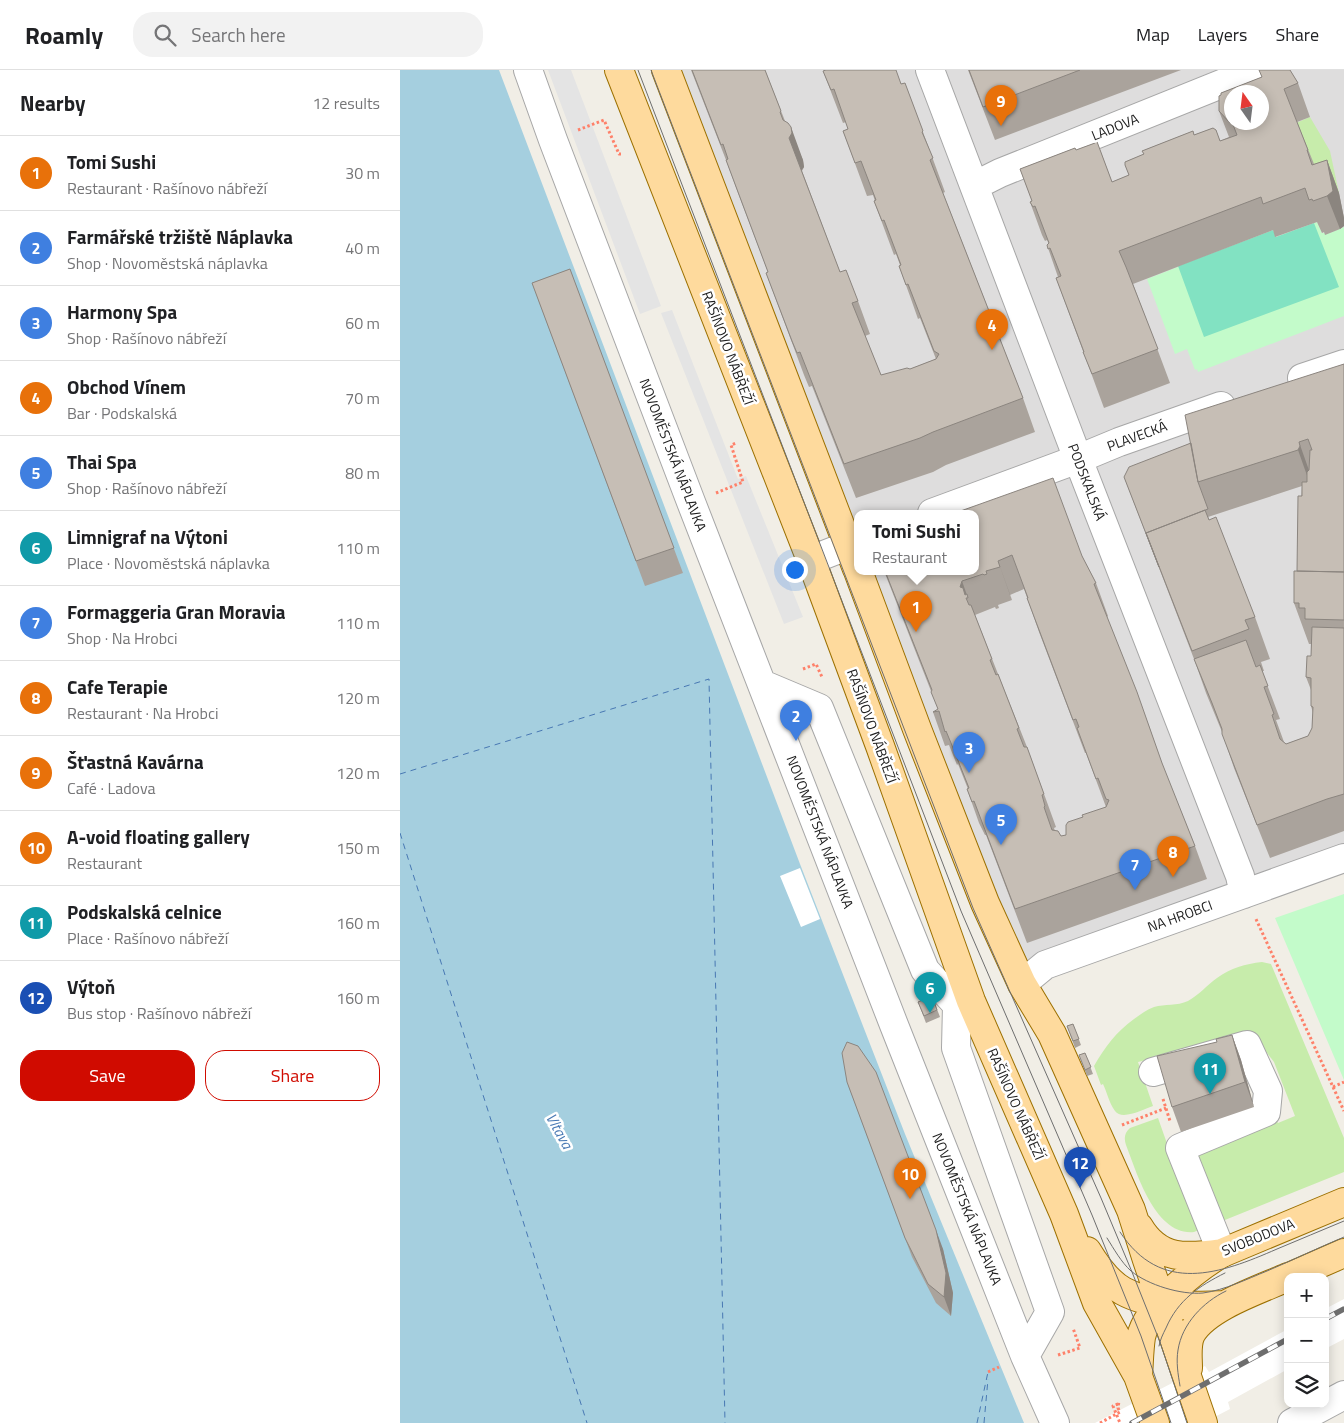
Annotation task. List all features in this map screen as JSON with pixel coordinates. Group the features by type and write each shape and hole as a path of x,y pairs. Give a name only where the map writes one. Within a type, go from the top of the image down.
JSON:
{"main road":[{"name":"RAŠÍNOVO NÁBŘEŽÍ","path":"619,70 811,560 880,746 970,1001 1064,1214 1097,1303 1138,1376 1155,1423"},
{"path":"666,70 854,554"},
{"path":"861,575 917,729 985,903 1022,984 1052,1034 1131,1210 1203,1423"},
{"name":"SVOBODOVA","path":"1131,1210 1144,1235 1156,1247 1166,1253 1192,1257 1222,1253 1344,1202"},
{"path":"1064,1214 1094,1263 1107,1278 1123,1291 1142,1298 1178,1306 1224,1305"},
{"name":"RAŠÍNOVO NÁBŘEŽÍ","path":"1138,1376 1141,1336 1150,1317 1162,1302 1192,1274 1222,1253"},
{"path":"1297,1273 1344,1253"},
{"path":"1188,1380 1188,1353 1191,1334 1205,1319 1224,1305 1284,1279"}],"street":[{"name":"NOVOMĚSTSKÁ NÁPLAVKA","path":"528,70 687,493 894,1025 1025,1356 1054,1423"},
{"name":"PODSKALSKÁ","path":"930,70 1078,459 1240,876 1244,894"},
{"name":"LADOVA","path":"974,186 1256,70"},
{"path":"1278,386 1344,364"},
{"name":"PLAVECKÁ","path":"940,510 1119,442 1241,400"},
{"path":"811,560 854,557"},
{"path":"762,684 819,708 925,970 957,1005 956,1048 1050,1312 1025,1356"},
{"name":"NA HROBCI","path":"1022,984 1045,965 1344,858"},
{"path":"1153,1072 1247,1045 1268,1092 1266,1112 1180,1148 1222,1253"},
{"path":"1292,1423 1344,1395"}],"path":[{"path":"604,120 614,145"},
{"path":"734,453 742,477"},
{"path":"1244,894 1344,1111"},
{"path":"1153,1072 1180,1148"},
{"path":"1333,1087 1344,1082"},
{"path":"1136,1120 1166,1108"},
{"path":"1100,1423 1120,1412 1118,1408 1119,1401"},
{"path":"1113,1406 1120,1423"}],"shaded area":[{"path":"548,70 571,70 661,306 640,314"},
{"path":"676,70 1344,70 1344,846 1021,962 871,575 979,575 979,510 854,510 854,533"},
{"path":"672,310 738,479 746,476 803,617 784,624 661,313"}],"green space":[{"path":"1310,117 1330,151 1339,193 1326,197 1296,123"},
{"path":"1317,222 1322,233 1330,233 1344,227 1344,316 1198,372 1197,369 1195,370 1187,349 1175,354 1147,279 1273,230 1276,237"},
{"path":"1314,223 1339,287 1204,337 1178,266 1273,230 1276,237"},
{"path":"1344,894 1344,1080 1275,918"},
{"path":"1262,962 1271,964 1344,1138 1344,1172 1215,1224 1189,1155 1277,1121 1278,1123 1295,1116 1274,1062 1264,1049 1257,1044 1235,1039 1138,1062 1153,1106 1128,1115 1118,1114 1115,1111 1103,1084 1101,1085 1094,1066 1116,1035 1146,1011 1154,1007 1180,1004 1188,1001 1217,978 1233,969"},
{"path":"1158,1118 1170,1152 1205,1228 1194,1232 1180,1231 1168,1224 1158,1214 1142,1186 1126,1145 1125,1136 1130,1128"}],"water":[{"name":"Vltava","path":"400,70 499,70 800,864 905,1134 1024,1423 400,1423"}],"pier":[{"path":"800,868 820,919 801,927 780,876"},
{"path":"1344,1299 1344,1339 1329,1347 1329,1318 1329,1307"},
{"path":"1284,1331 1284,1371 1228,1402 1230,1409 1203,1423 1095,1423 1205,1366 1209,1372"}],"building":[{"path":"692,70 765,70 783,120 791,127 792,133 789,138 840,272 846,270 858,301 852,303 881,375 907,368 910,369 936,359 939,354 934,351 908,284 906,285 899,266 901,265 884,220 882,221 874,201 876,200 861,161 855,163 843,131 848,129 834,89 831,90 823,71 896,70 901,84 905,83 933,158 930,160 1023,398 920,438 844,464 800,352 797,353 792,341 726,160 728,159 723,144 721,145"},
{"path":"969,70 1080,70 983,107"},
{"path":"1259,70 1290,70 1298,83 1284,89 1312,165 1327,160 1333,191 1327,196 1313,201 1312,199 1309,200 1305,188 1263,204 1261,197 1119,251 1158,349 1092,374 1056,278 1061,276 1050,248 1048,249 1047,245 1049,243 1035,206 1033,207 1030,202 1032,201 1020,169 1075,148 1076,150 1095,143 1094,140 1096,139 1112,182 1129,175 1125,162 1144,154 1142,151 1193,131 1194,135 1213,128 1216,130 1220,141 1237,135 1235,130 1269,130 1269,85 1242,85 1262,77"},
{"path":"1224,92 1224,116 1219,111 1219,96"},
{"path":"570,269 674,548 636,561 532,283"},
{"path":"1344,364 1344,572 1297,571 1298,496 1302,496 1302,482 1307,482 1310,450 1312,450 1308,439 1299,442 1298,450 1198,482 1185,415"},
{"path":"1191,443 1198,482 1208,509 1146,533 1159,567 1124,477 1129,467"},
{"path":"1053,478 1082,556 1096,583 1094,584 1195,846 1015,909 974,801 972,802 967,789 969,788 945,732 939,711 933,712 938,709 931,692 932,690 887,575 979,575 979,510 963,510","holes":["1012,555 1073,720 1076,719 1079,727 1077,728 1096,779 1098,778 1106,799 1109,800 1106,807 1068,822 1066,825 1066,835 1061,836 1058,831 1052,830 1044,807 1042,795 1044,794 1027,747 1024,747 1017,729 1019,728 998,674 996,675 990,660 992,659 971,605 969,605 966,598 968,598 967,594 965,595 963,588 960,587 962,581 987,574 986,571 1000,567 998,561"]},
{"path":"1205,510 1209,520 1216,517 1255,617 1245,620 1249,629 1192,651 1146,533"},
{"path":"1294,571 1344,572 1344,620 1305,619 1305,608 1299,608 1299,603 1294,603"},
{"path":"1312,627 1344,628 1344,794 1257,825 1194,659 1246,640 1256,667 1260,665 1268,686 1264,687 1274,714 1272,715 1280,739 1286,744 1308,736 1312,728 1311,678 1306,677 1307,656 1311,656"},
{"path":"932,996 937,1010 924,1016 918,1002"},
{"path":"1073,1024 1079,1039 1073,1041 1067,1026"},
{"path":"1232,1035 1245,1082 1172,1107 1157,1056 1217,1042 1216,1039"},
{"path":"847,1042 858,1046 876,1072 936,1230 946,1273 944,1297 928,1284 905,1238 847,1082 842,1053"},
{"path":"1085,1053 1091,1067 1085,1070 1079,1055"}],"ferry route":[{"path":"400,774 709,679 725,1423"},
{"path":"400,833 587,1423"},
{"path":"977,1423 988,1372"},
{"path":"984,1423 988,1379"}],"tram line":[{"path":"638,70 961,911 1092,1215 1141,1336 1171,1423"},
{"path":"651,70 973,908 1132,1272 1160,1342 1187,1423"},
{"path":"1120,1232 1136,1252 1154,1265 1173,1272 1192,1274 1234,1266 1344,1221"},
{"path":"1107,1238 1124,1264 1146,1281 1175,1291 1203,1293 1236,1284 1344,1237"},
{"path":"1159,1346 1171,1318 1183,1302 1206,1283 1225,1273"},
{"path":"1180,1386 1177,1354 1184,1331 1195,1315 1209,1301 1226,1291"}],"railway":[{"path":"1327,1318 1344,1309"},
{"path":"1132,1423 1284,1341"}],"place":[{"name":"Šťastná Kavárna","path":"1001,126"},
{"name":"Obchod Vínem","path":"992,350"},
{"name":"Tomi Sushi","path":"916,632"},
{"name":"Farmářské tržiště Náplavka","path":"796,741"},
{"name":"Harmony Spa","path":"969,773"},
{"name":"Thai Spa","path":"1001,845"},
{"name":"Cafe Terapie","path":"1173,877"},
{"name":"Formaggeria Gran Moravia","path":"1135,890"},
{"name":"Limnigraf na Výtoni","path":"930,1013"},
{"name":"Podskalská celnice","path":"1210,1094"},
{"name":"Výtoň","path":"1080,1188"},
{"name":"A-void floating gallery","path":"910,1199"}]}
